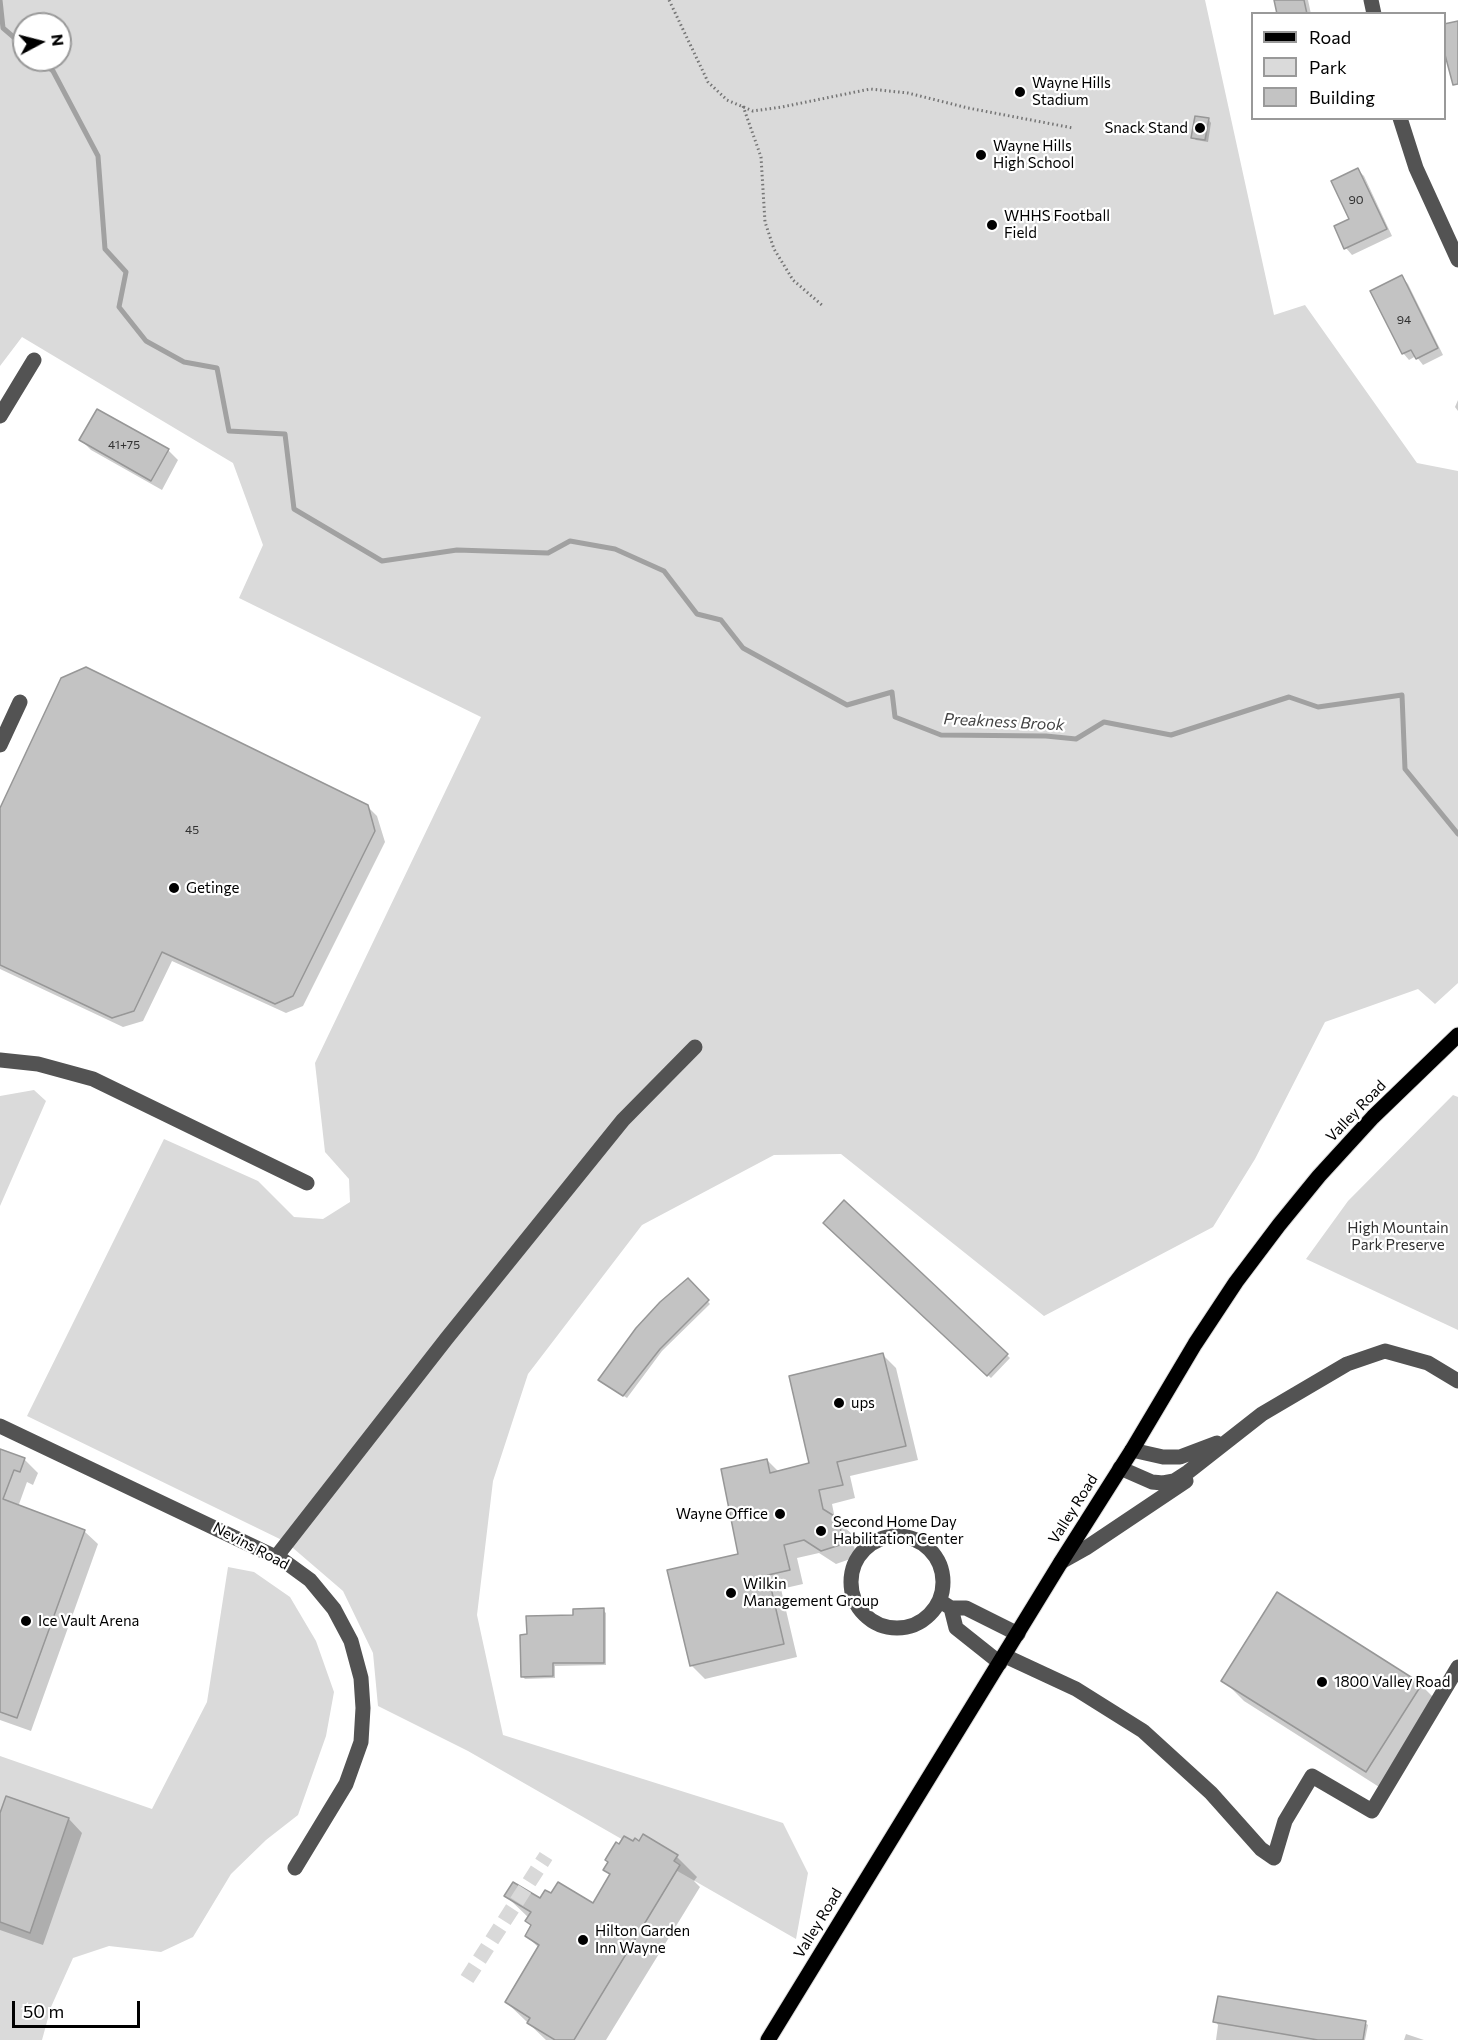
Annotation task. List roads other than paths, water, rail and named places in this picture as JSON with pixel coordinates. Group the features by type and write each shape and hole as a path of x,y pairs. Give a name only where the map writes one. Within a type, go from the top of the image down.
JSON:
{"main road":[{"name":"Valley Road","path":"768,2040 1195,1344 1236,1282 1319,1176 1373,1117 1458,1035"}],"street":[{"path":"1401,120 1416,168 1458,260"},
{"path":"0,416 34,360"},
{"path":"0,745 20,702"},
{"path":"276,1557 447,1338 623,1120 695,1047"},
{"path":"0,1060 38,1064 93,1079 307,1183"},
{"path":"1120,1468 1152,1482 1174,1481 1262,1414 1347,1364 1385,1351 1428,1363 1458,1381"},
{"name":"Nevins Road","path":"0,1426 276,1557 310,1581 334,1609 351,1641 361,1678 363,1708 361,1742 346,1784 295,1868"},
{"path":"1132,1450 1163,1457 1180,1457 1230,1437"},
{"path":"1061,1562 1086,1548 1195,1475 1230,1437"},
{"path":"1018,1634 966,1608 945,1604 915,1624 896,1627 878,1622 869,1617 854,1598 851,1582 853,1565 861,1552 886,1538 912,1539 932,1551 938,1558 944,1582 945,1604 956,1628 1003,1660 1076,1689 1143,1731 1211,1792 1261,1849 1274,1858 1285,1821 1312,1776 1372,1811 1458,1667"}],"waterway":[{"name":"Preakness Brook","path":"0,0 3,28 12,36"},
{"name":"Preakness Brook","path":"54,72 98,156 105,249 126,272 119,307 146,341 184,362 217,368 229,431 285,434 294,509 382,561 457,550 548,553 570,541 615,549 664,571 697,614 721,620 743,648 847,705 892,692 895,717 941,735 1046,736 1076,739 1104,722 1171,735 1289,697 1318,707 1402,695 1405,769 1458,834"}],"tunnel":[{"path":"467,1979 546,1856"}],"place":[{"name":"Wayne Hills Stadium","path":"1020,92"},
{"name":"Snack Stand","path":"1200,128"},
{"name":"Wayne Hills High School","path":"981,155"},
{"name":"WHHS Football Field","path":"992,225"},
{"name":"Getinge","path":"174,888"},
{"name":"ups","path":"839,1403"},
{"name":"Wayne Office","path":"780,1514"},
{"name":"Second Home Day Habilitation Center","path":"821,1531"},
{"name":"Wilkin Management Group","path":"731,1593"},
{"name":"Ice Vault Arena","path":"26,1621"},
{"name":"1800 Valley Road","path":"1322,1682"},
{"name":"Hilton Garden Inn Wayne","path":"583,1940"}],"park label":[{"name":"High Mountain Park Preserve","path":"1398,1236"}]}
